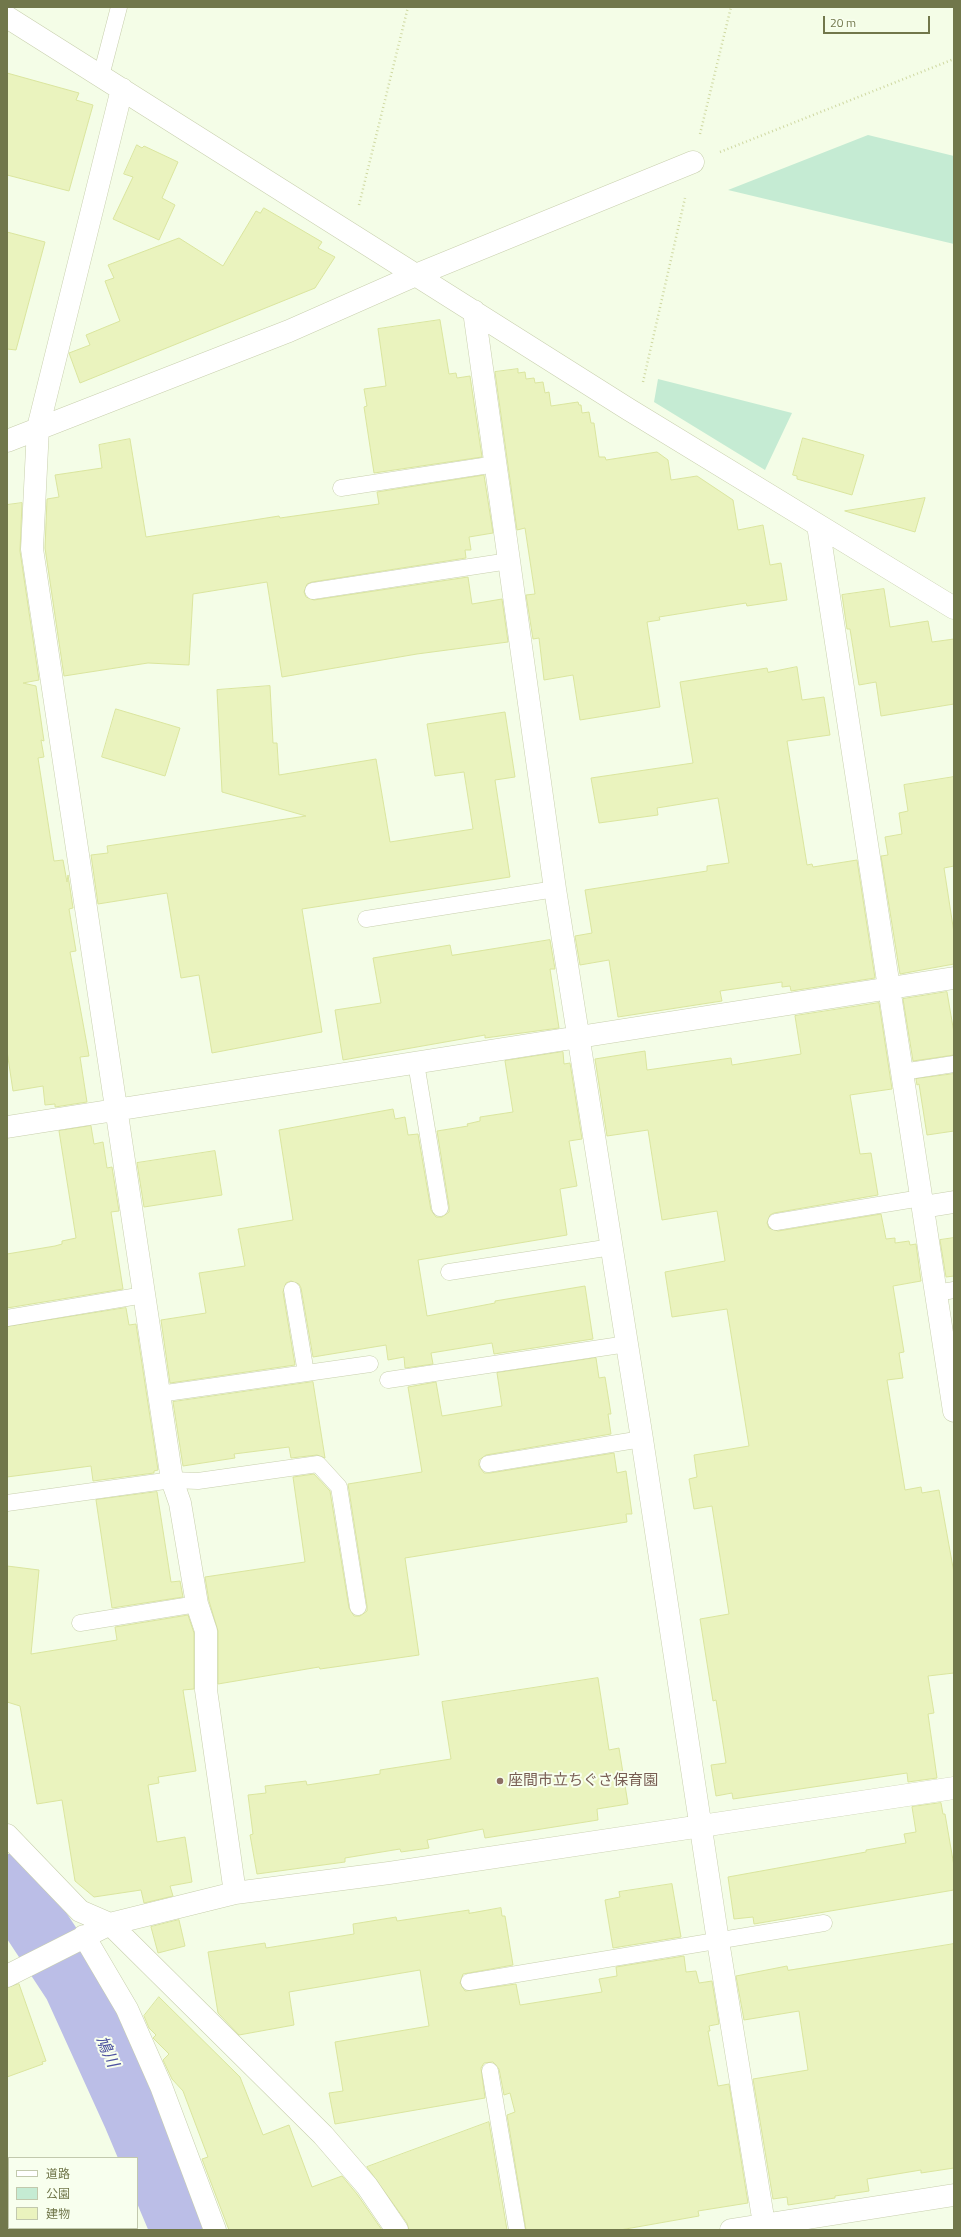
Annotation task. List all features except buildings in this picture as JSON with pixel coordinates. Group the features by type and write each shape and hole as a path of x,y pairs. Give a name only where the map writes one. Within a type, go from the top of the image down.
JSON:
{"street":[{"path":"7,17 628,409 954,608"},
{"path":"122,89 38,428 32,549 172,1480 180,1503 197,1604 206,1631 206,1690 235,1894"},
{"path":"7,441 289,331 416,275 693,162"},
{"path":"474,311 555,889 642,1439 718,1941 765,2227"},
{"path":"818,525 922,1203 945,1292 954,1410"},
{"path":"7,1127 954,978"},
{"path":"922,1203 954,1202"},
{"path":"12,1973 110,1924 235,1894 389,1873 954,1788"},
{"path":"7,1835 80,1911 110,1924 323,2135 367,2186 396,2230"},
{"path":"80,1938 127,2008 161,2086 215,2230"},
{"path":"731,2230 765,2227 954,2195"}],"lane":[{"path":"100,76 119,7"},
{"path":"341,488 496,464"},
{"path":"313,591 509,561"},
{"path":"366,919 555,889"},
{"path":"416,1062 440,1208"},
{"path":"902,1072 954,1064"},
{"path":"776,1222 922,1203"},
{"path":"449,1272 612,1247"},
{"path":"292,1290 306,1373"},
{"path":"7,1318 144,1295"},
{"path":"388,1380 627,1344"},
{"path":"159,1394 370,1364"},
{"path":"488,1464 642,1439"},
{"path":"7,1503 172,1480 198,1481 318,1464 339,1487 358,1607"},
{"path":"80,1623 197,1604"},
{"path":"469,1982 824,1923"},
{"path":"490,2071 517,2230"}],"path":[{"path":"352,234 408,7"},
{"path":"628,409 638,399 731,7"},
{"path":"693,162 954,59"}],"green space":[{"path":"868,135 954,156 954,244 728,190"},
{"path":"658,379 792,413 765,470 654,402"}],"waterway":[{"name":"鳩川","path":"7,1886 23,1905 75,1984 135,2116 183,2230"}],"place":[{"name":"座間市立ちぐさ保育園","path":"500,1781"}]}
